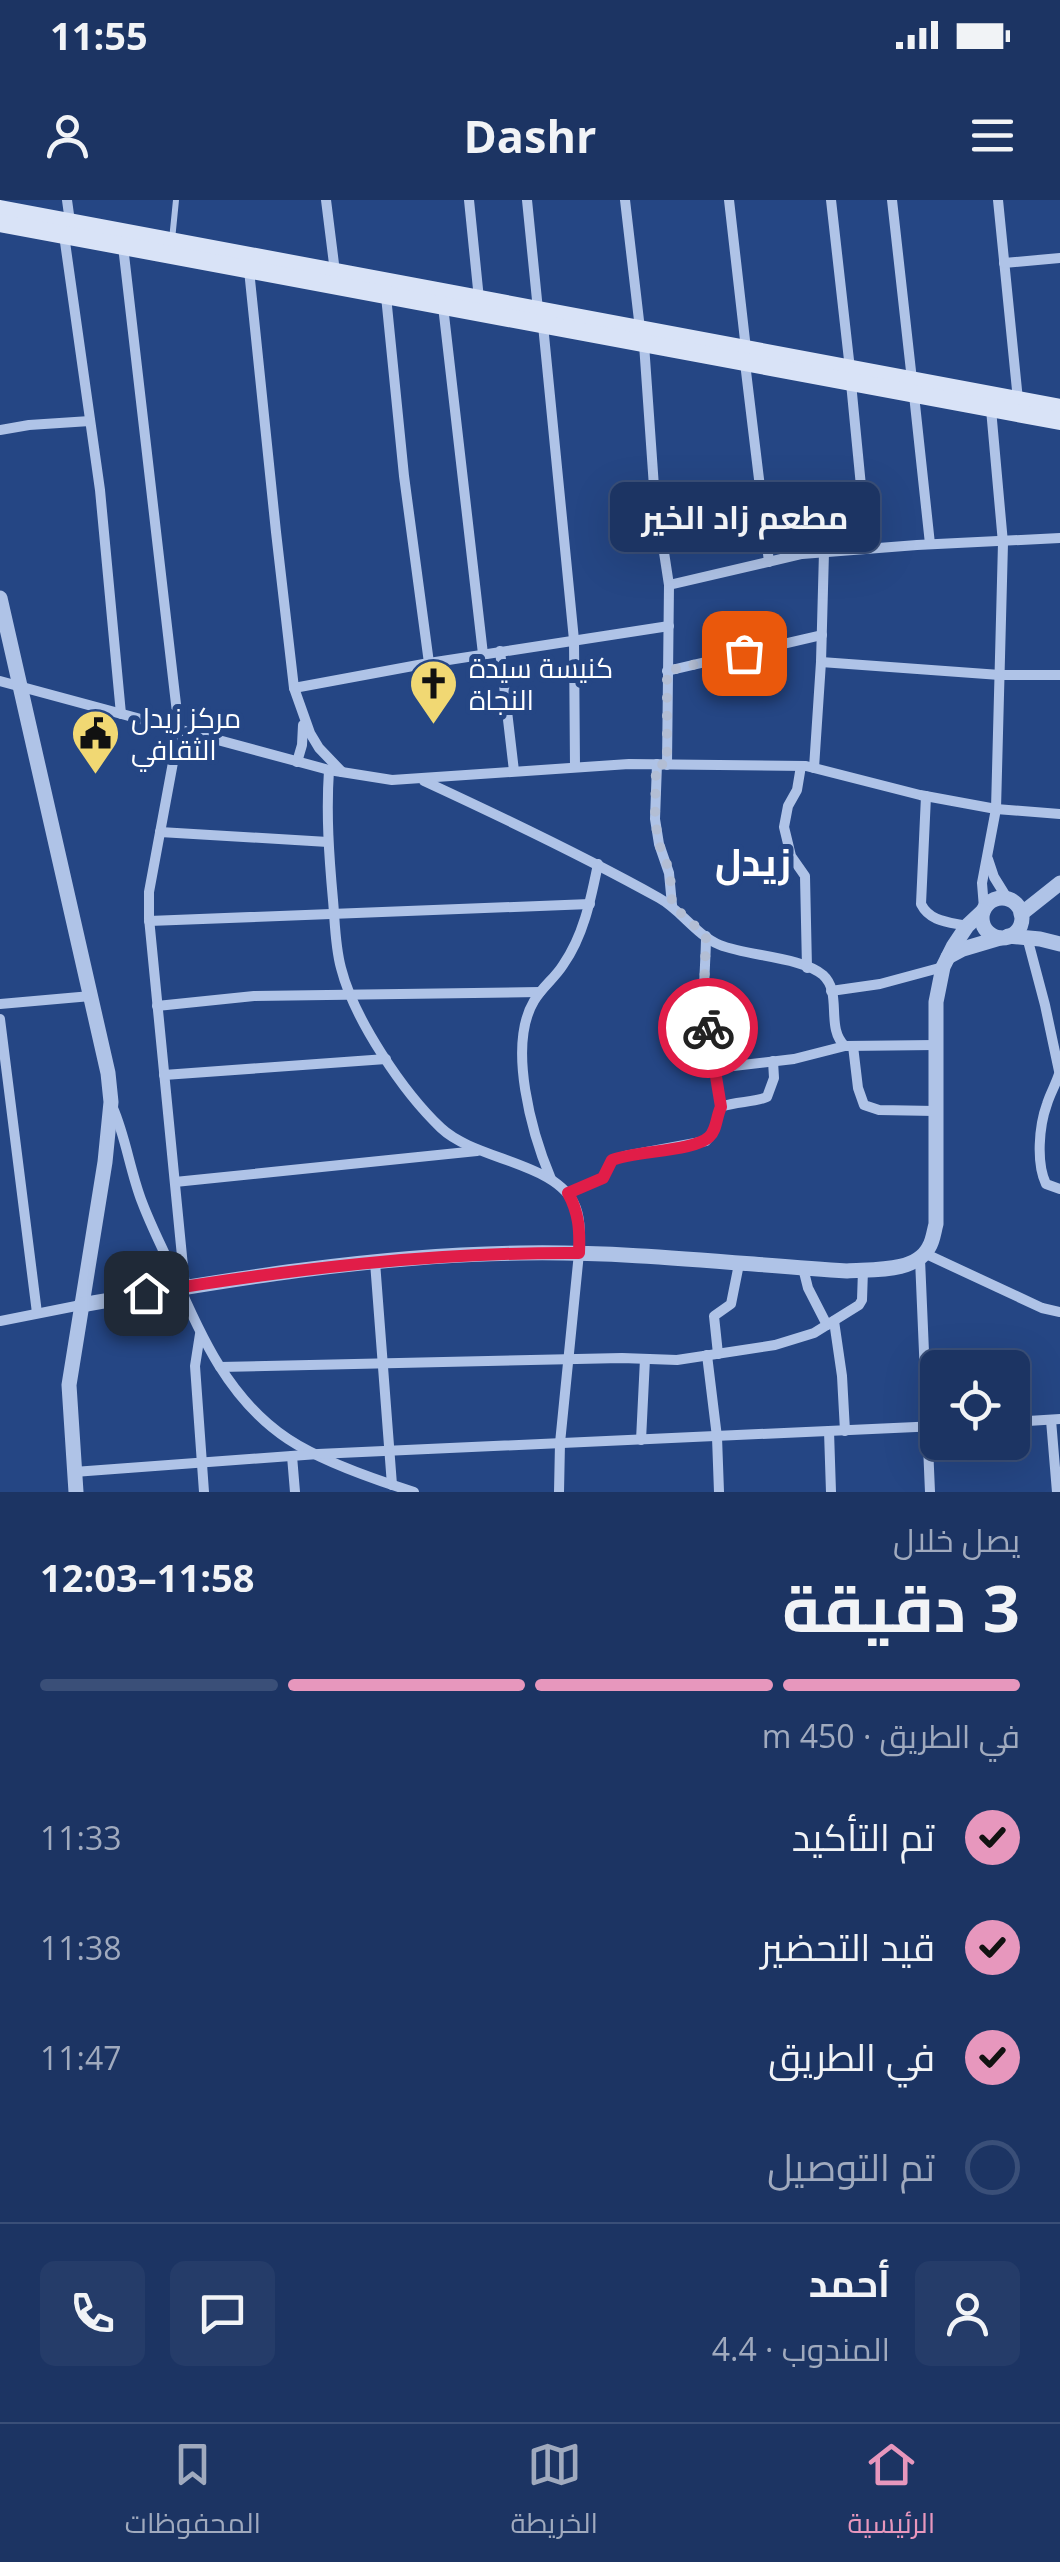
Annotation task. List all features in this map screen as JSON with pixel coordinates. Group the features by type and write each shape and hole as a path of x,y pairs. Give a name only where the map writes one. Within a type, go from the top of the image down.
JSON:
{"main road":[{"path":"0,209 122,246 386,296 540,318 913,387 1060,408"},
{"path":"0,223 172,241 480,299 540,318"},
{"path":"913,387 991,409 1060,421"}],"street":[{"path":"67,200 67,229 100,490 121,714"},
{"path":"326,200 335,272"},
{"path":"468,200 480,299"},
{"path":"527,200 574,640 575,767"},
{"path":"625,200 642,336 654,487 669,585 662,765 655,820 670,872 672,905"},
{"path":"729,200 768,562"},
{"path":"831,200 868,548"},
{"path":"892,200 930,544"},
{"path":"998,200 1018,400"},
{"path":"122,246 179,730 149,892 149,922 182,1287"},
{"path":"1004,263 1060,258"},
{"path":"249,270 294,688 310,733 342,772"},
{"path":"386,296 404,476 429,663"},
{"path":"443,306 483,654"},
{"path":"991,409 1002,540 1000,675 996,809 981,892 985,930 993,936 1005,937"},
{"path":"0,430 28,424 90,422"},
{"path":"669,585 824,552 1060,538"},
{"path":"814,768 824,552"},
{"path":"0,598 108,1073 111,1102 106,1162 69,1385 76,1492"},
{"path":"294,688 669,626"},
{"path":"667,671 822,635"},
{"path":"0,660 10,643"},
{"path":"500,652 514,771"},
{"path":"821,662 1000,675 1060,675"},
{"path":"0,681 328,770 392,780 575,767 800,766 996,809 1060,814"},
{"path":"297,762 304,714"},
{"path":"800,766 797,790 788,806 784,827 790,856 805,876 807,968"},
{"path":"328,770 328,842 342,970 386,1059 444,1131 480,1151 551,1180 568,1193 576,1206 579,1253 560,1443 560,1492"},
{"path":"419,779 598,864 672,905 717,944 807,968 826,978 832,992 836,1034 849,1046 864,1105 879,1110 935,1111"},
{"path":"926,796 921,904 933,919 967,926"},
{"path":"160,832 328,842"},
{"path":"986,854 994,877 1008,899 1017,905 1027,928 1045,1005 1059,1072 1044,1116 1042,1176 1046,1184 1060,1189"},
{"path":"551,1180 530,1115 524,1074 526,1018 533,1001 564,965 581,930 598,864"},
{"path":"1027,928 1046,895 1060,883"},
{"path":"0,1320 182,1287 376,1262 579,1253 863,1270 886,1268 922,1256 929,1248 936,1224 936,1002 945,962 967,926 994,899 1046,895"},
{"path":"149,922 590,904"},
{"path":"832,992 880,984 945,962 963,949 1017,930 1027,928 1060,944"},
{"path":"568,1193 603,1178 612,1160 706,1141 714,1133 721,1107 704,993 706,936"},
{"path":"158,1006 254,996 540,992"},
{"path":"0,1004 91,996"},
{"path":"0,1019 37,1313"},
{"path":"716,1068 794,1059 849,1046 935,1044"},
{"path":"164,1075 386,1059"},
{"path":"721,1107 768,1097 774,1078 773,1062"},
{"path":"111,1102 141,1200 201,1333 220,1367 255,1414 290,1440 318,1454 414,1492"},
{"path":"175,1182 480,1151"},
{"path":"922,1256 1042,1308 1060,1312"},
{"path":"922,1256 928,1350"},
{"path":"376,1262 392,1485"},
{"path":"719,1492 712,1355 714,1316 731,1304 740,1264"},
{"path":"803,1268 808,1288 830,1324 842,1376 845,1430"},
{"path":"220,1367 677,1360 712,1355 814,1334 859,1305 863,1270"},
{"path":"201,1333 195,1366 204,1492"},
{"path":"641,1440 646,1358"},
{"path":"1030,1421 1056,1419 1057,1492"},
{"path":"74,1472 318,1454 920,1427"},
{"path":"830,1431 831,1492"},
{"path":"292,1456 295,1492"},
{"path":"930,1492 931,1460"}],"lane":[{"path":"172,241 176,200"}],"way so far":[{"path":"708,1028 704,993 706,936 672,905 670,872 655,820 656,764 667,765 667,671 744,653"}],"place":[{"name":"مطعم زاد الخير","path":"744,653"},
{"name":"كنيسة سيدة النجاة","path":"434,726"},
{"name":"مركز زيدل الثقافي","path":"96,776"}],"district":[{"name":"زيدل","path":"753,863"}],"route":[{"path":"146,1293 378,1261 579,1253 580,1224 568,1193 603,1178 612,1160 695,1144 714,1133 721,1107 708,1028"}]}
